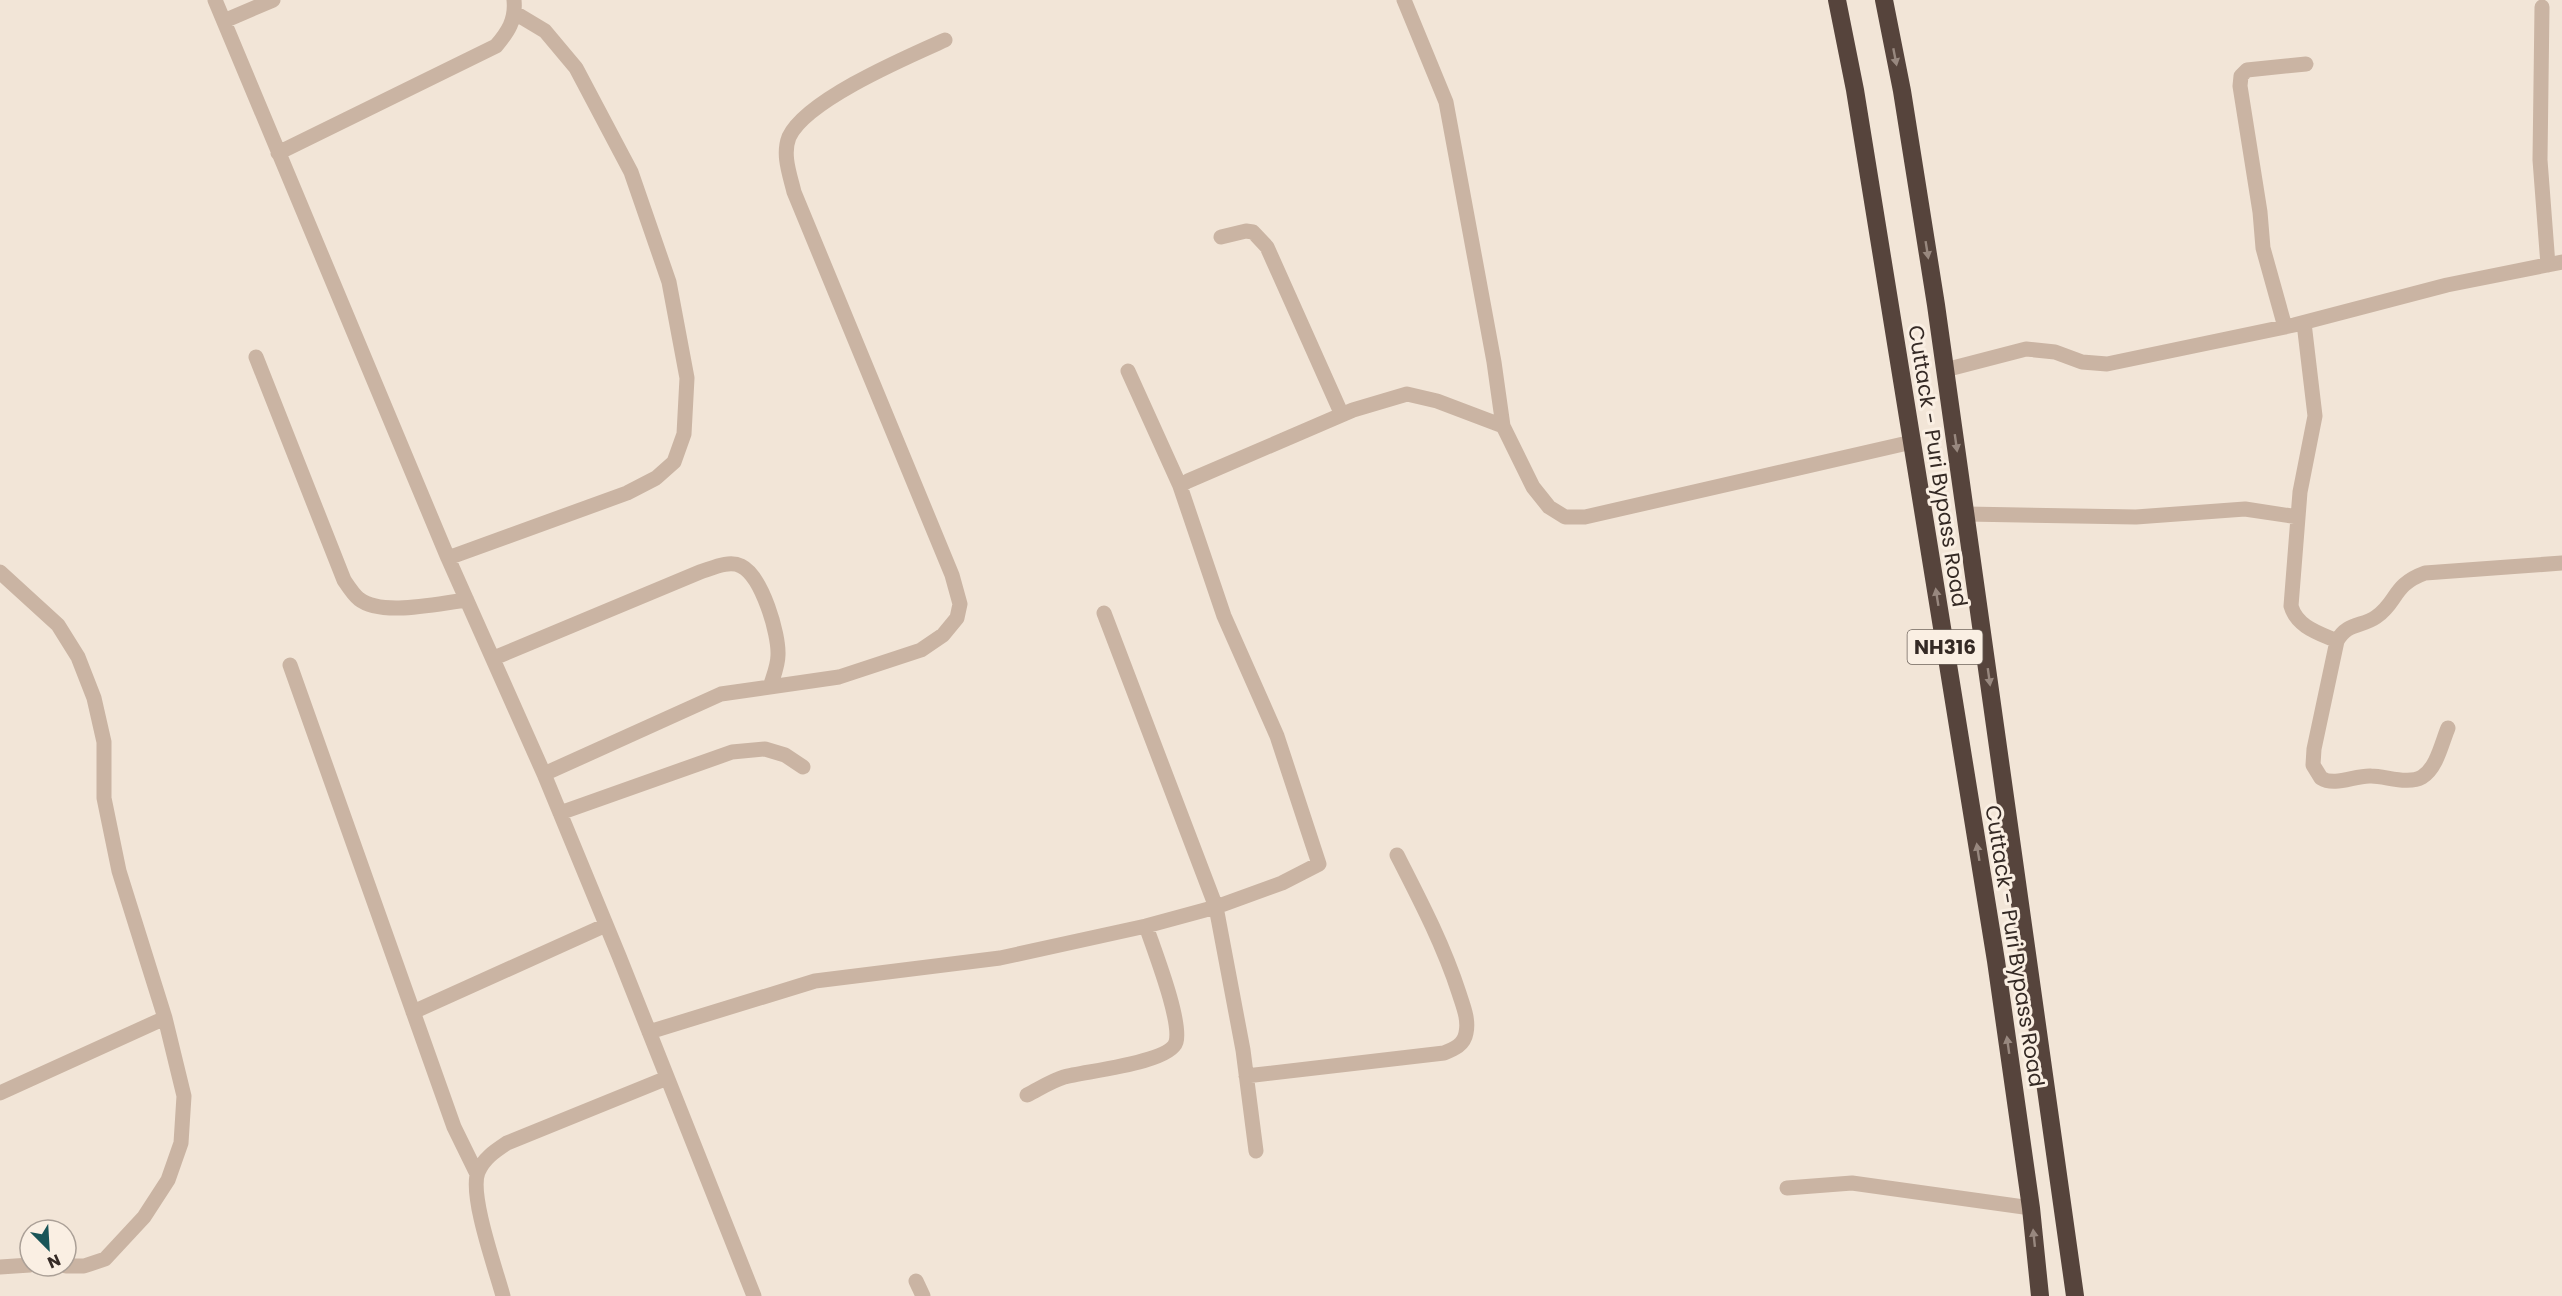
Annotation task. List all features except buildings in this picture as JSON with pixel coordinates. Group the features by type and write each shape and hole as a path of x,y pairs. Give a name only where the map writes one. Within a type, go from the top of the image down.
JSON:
{"highway":[{"name":"Cuttack - Puri Bypass Road","path":"1837,0 1855,90 1996,961 2031,1208 2040,1296"},
{"name":"Cuttack - Puri Bypass Road","path":"1884,0 1902,90 1945,370 2075,1296"}],"street":[{"path":"215,0 448,558 544,774 650,1032 754,1296"},
{"path":"224,21 273,0"},
{"path":"1404,0 1446,102 1494,362 1503,426 1533,487 1549,507 1565,517 1585,517 1912,442"},
{"path":"278,153 496,46 508,32 515,6 544,31 576,68 631,172 669,282 687,378 684,434 674,462 656,478 627,493 448,558"},
{"path":"1945,370 2026,349 2055,352 2082,362 2107,364 2304,323 2447,285 2555,263 2540,160 2542,7"},
{"path":"544,774 721,694 839,677 921,650 943,635 957,618 960,604 952,574 794,192 786,161 789,137 807,116 856,82 945,40"},
{"path":"2285,327 2263,248 2260,212 2240,86 2241,76 2247,70 2306,64"},
{"path":"1221,237 1246,231 1253,232 1267,247 1342,415"},
{"path":"2304,323 2315,416 2300,492 2291,606 2294,615 2315,631 2337,641"},
{"path":"256,357 344,580 359,599 375,606 405,608 467,600"},
{"path":"650,1032 815,981 1000,958 1146,926 1216,907 1282,883 1319,864 1277,736 1224,616 1180,486 1128,372"},
{"path":"1180,486 1342,415 1407,394 1437,401 1503,426"},
{"path":"1966,514 2136,517 2245,509 2298,518"},
{"path":"494,658 700,572 730,563 743,566 754,578 777,638 778,658 770,687"},
{"path":"2448,728 2433,764 2421,778 2410,780 2369,775 2325,781 2320,778 2313,765 2314,749 2337,641 2341,634 2350,627 2373,619 2380,614 2398,588 2418,575 2562,563"},
{"path":"0,572 58,625 78,657 94,698 104,742 104,798 119,871 165,1018 184,1096 181,1143 168,1180 144,1217 105,1259 78,1266"},
{"path":"1104,613 1216,907 1246,1076 1256,1151"},
{"path":"290,665 454,1127 477,1174 477,1202 503,1296"},
{"path":"560,813 732,752 765,749 785,755 803,767"},
{"path":"1246,1076 1444,1053 1459,1046 1466,1035 1467,1019 1455,979 1439,937 1397,855"},
{"path":"413,1012 606,925"},
{"path":"1027,1095 1061,1078 1146,1061 1173,1049 1176,1041 1174,1017 1146,926"},
{"path":"0,1093 165,1018"},
{"path":"477,1174 488,1156 507,1143 668,1078"},
{"path":"1787,1188 1852,1184 2031,1208"},
{"path":"0,1267 18,1266"},
{"path":"916,1281 923,1296"}]}
